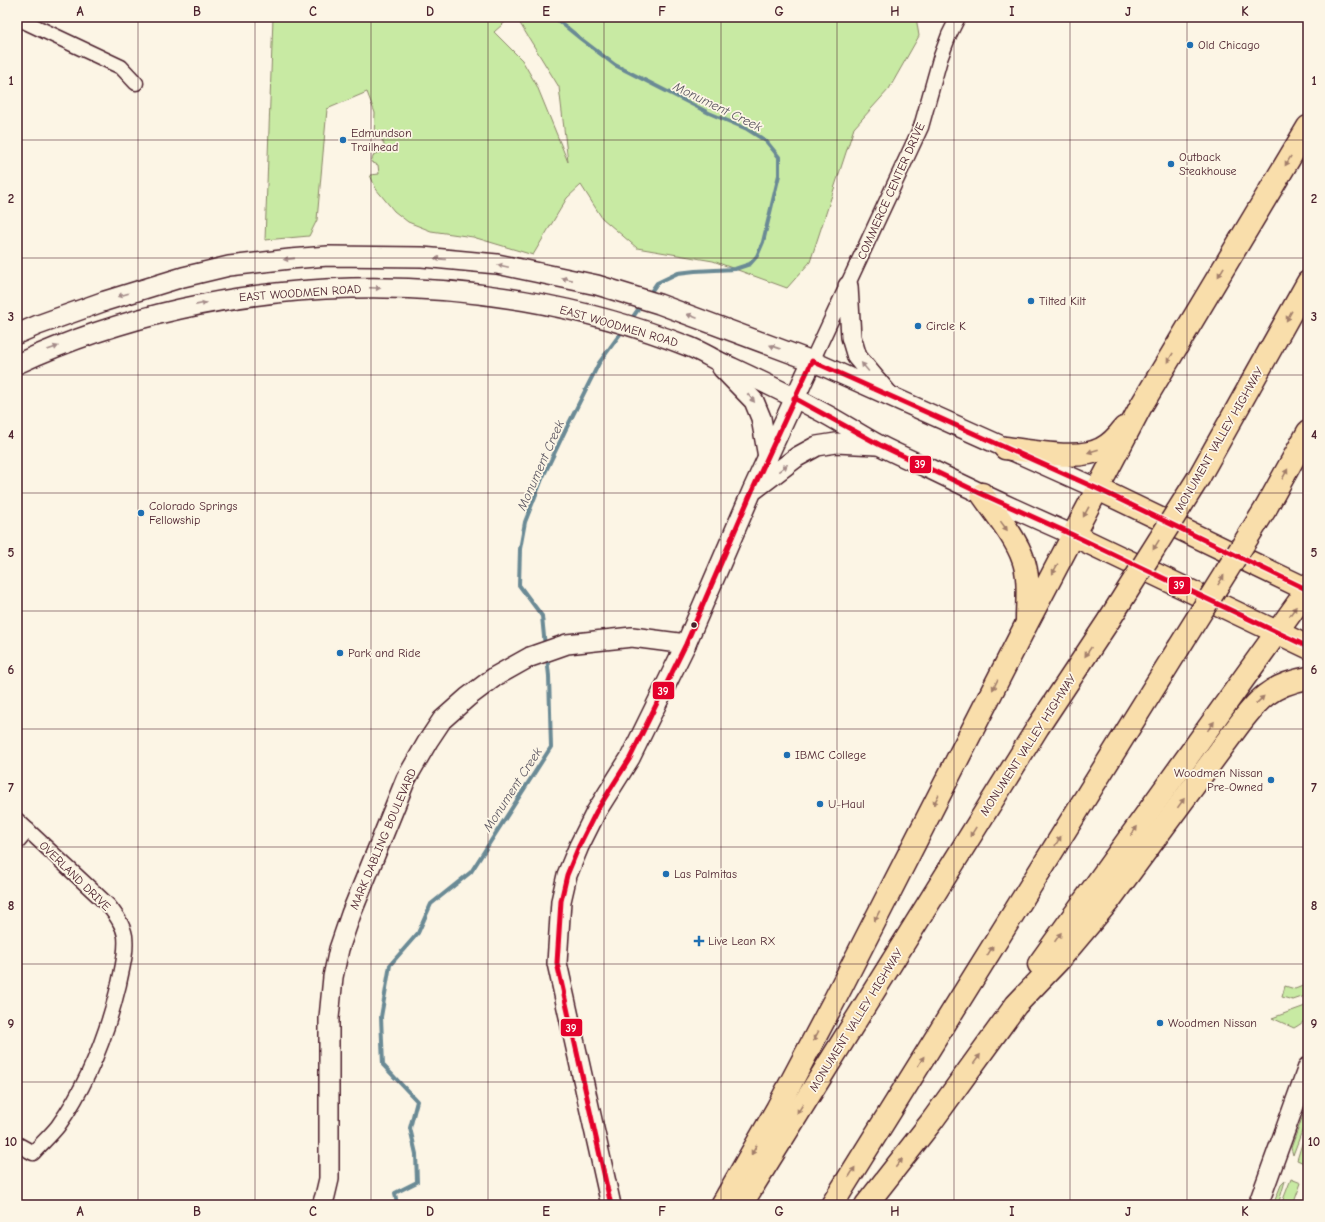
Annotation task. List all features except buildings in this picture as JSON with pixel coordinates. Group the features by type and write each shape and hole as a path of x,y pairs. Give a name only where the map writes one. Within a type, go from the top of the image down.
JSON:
{"highway":[{"path":"722,1205 777,1110 1027,623 1141,406 1308,127"},
{"name":"MONUMENT VALLEY HIGHWAY","path":"741,1205 1038,727 1110,620 1200,477 1308,282"},
{"path":"1005,448 1046,453 1071,454 1088,453 1101,449 1116,438 1141,406"},
{"path":"832,1205 1266,508 1308,432"},
{"path":"1016,1005 1024,985 1308,590 1098,489"},
{"path":"982,494 1015,542 1023,558 1027,586 1027,623"},
{"name":"EAST WOODMEN ROAD","path":"1073,535 1308,647"},
{"path":"866,1205 932,1121 1016,1005 1060,959 1108,902 1256,703 1279,686 1296,680 1308,678"}],"main road":[{"path":"17,334 105,301 183,277 229,266 328,256 422,257 497,264 597,285 659,304 812,361 1098,489"},
{"path":"848,286 851,337 857,357 890,397"},
{"name":"EAST WOODMEN ROAD","path":"17,364 40,353 99,331 195,305 234,298 284,292 352,288 423,289 522,300 583,313 693,348 794,398 880,445 982,494 1073,535"},
{"path":"714,359 754,400 761,418 768,457"},
{"path":"611,1205 557,963 561,901 567,875 579,846 596,812 630,758 686,644 752,491 812,361"},
{"path":"752,491 797,457 818,446 836,443 880,445"},
{"name":"MARK DABLING BOULEVARD","path":"322,1205 329,1179 329,1018 333,977 339,949 351,914 406,779 428,741 442,720 468,697 496,676 530,657 567,644 632,638 686,644"},
{"path":"1258,1205 1308,1067"}],"street":[{"name":"COMMERCE CENTER DRIVE","path":"812,361 921,127 942,53 958,17"},
{"path":"17,18 39,22 121,67 136,83"},
{"name":"OVERLAND DRIVE","path":"17,820 108,905 120,921 125,935 126,953 113,1009 97,1055 78,1094 57,1126 33,1153 17,1144"},
{"path":"17,843 28,830"}],"green space":[{"path":"273,17 511,17 494,32 522,60 537,86 568,162 559,87 516,17 916,17 919,36 889,89 854,128 810,262 787,288 713,261 637,248 602,218 581,185 567,198 533,255 473,237 431,231 408,222 394,211 376,189 370,175 379,174 378,165 371,162 374,154 383,152 384,144 381,138 374,138 375,113 367,92 327,109 317,220 309,236 265,240"},
{"path":"1308,984 1308,995 1293,1000 1282,997 1285,986 1295,989"},
{"path":"1308,1005 1308,1014 1306,1019 1294,1028 1272,1018"},
{"path":"1308,1102 1308,1115 1293,1155 1291,1148"},
{"path":"1308,1124 1308,1159 1306,1164 1297,1160"},
{"path":"1291,1179 1301,1183 1293,1205 1281,1205"},
{"path":"1285,1181 1278,1205 1273,1205 1281,1185"}],"waterway":[{"name":"Monument Creek","path":"554,17 615,65 709,113 747,129 766,141 779,157 779,175 763,242 757,256 750,264 735,269 678,273 657,283 648,296"},
{"name":"Monument Creek","path":"630,321 642,304"},
{"name":"Monument Creek","path":"545,647 542,616 519,585 520,549 525,522 542,479 599,363 623,330"},
{"name":"Monument Creek","path":"397,1205 395,1193 417,1182 416,1154 410,1128 417,1101 383,1065 381,1017 390,965 418,933 431,904 471,872 551,747 547,657"}],"transit line":[{"name":"39","path":"611,1205 557,963 561,901 567,875 579,846 596,812 630,758 686,644 752,491 812,361 1098,489 1308,590"},
{"name":"39","path":"794,398 880,445 1308,647"}],"place":[{"name":"Old Chicago","path":"1190,45"},
{"name":"Edmundson Trailhead","path":"343,140"},
{"name":"Outback Steakhouse","path":"1171,164"},
{"name":"Tilted Kilt","path":"1031,301"},
{"name":"Circle K","path":"918,326"},
{"name":"Colorado Springs Fellowship","path":"141,513"},
{"name":"Park and Ride","path":"340,653"},
{"name":"IBMC College","path":"787,755"},
{"name":"Woodmen Nissan Pre-Owned","path":"1271,780"},
{"name":"U-Haul","path":"820,804"},
{"name":"Las Palmitas","path":"666,874"},
{"name":"Live Lean RX","path":"699,941"},
{"name":"Woodmen Nissan","path":"1160,1023"}]}
